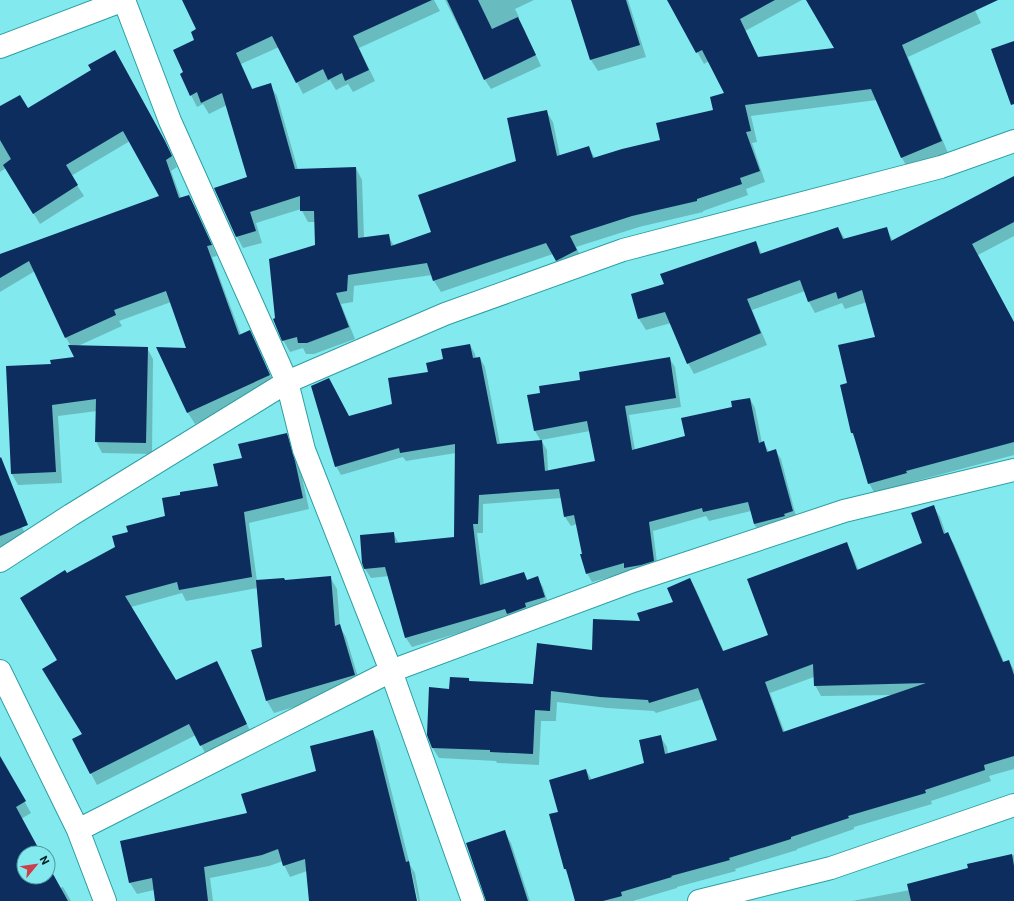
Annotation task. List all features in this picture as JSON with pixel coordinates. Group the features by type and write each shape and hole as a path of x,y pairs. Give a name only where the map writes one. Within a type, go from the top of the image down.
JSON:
{"street":[{"path":"0,47 124,0 170,121 287,382 304,450 391,671 473,901"},
{"path":"0,561 71,515 287,382 445,314 623,250 941,167 1014,141"},
{"path":"78,830 391,671 633,582 844,511 1014,470"},
{"path":"0,671 78,830 105,901"},
{"path":"699,901 832,868 1014,804"}],"building":[{"path":"182,0 432,0 353,36 369,70 345,81 342,73 328,80 323,69 296,83 272,36 236,53 252,89 271,83 295,169 356,167 358,238 389,234 391,246 431,232 418,195 516,161 507,118 547,110 557,156 589,146 593,158 660,140 656,123 713,110 710,97 724,93 702,50 696,53 667,0 775,0 740,19 758,57 834,48 806,0 998,0 902,45 942,141 901,158 871,89 745,105 751,131 746,132 760,171 740,178 742,184 697,199 697,201 632,216 570,236 577,250 556,261 546,243 433,281 427,263 348,275 347,291 336,293 349,327 307,343 298,343 297,337 282,341 273,319 275,318 269,259 315,245 314,211 300,211 300,196 250,212 256,231 236,237 214,188 247,177 222,93 201,103 197,92 190,96 180,74 183,72 173,50 194,40 191,32 196,29"},
{"path":"447,0 478,0 492,29 518,17 536,55 484,80"},
{"path":"571,0 626,0 640,45 590,60"},
{"path":"1014,41 1014,104 1011,105 991,49"},
{"path":"115,50 172,156 166,160 179,198 189,195 212,245 207,246 239,335 250,330 270,375 187,413 156,347 186,348 166,291 114,310 116,315 65,338 29,261 0,278 0,254 159,196 123,131 66,165 78,185 33,214 3,165 11,159 0,140 0,106 20,95 28,108 91,70 88,65"},
{"path":"1014,176 1014,222 972,244 1014,322 1014,442 906,471 907,473 868,484 853,433 851,433 840,385 847,383 838,345 875,337 862,290 838,299 836,292 808,302 800,280 747,299 761,333 687,364 665,312 638,319 631,294 664,284 660,274 756,241 760,254 838,227 843,239 887,227 891,241"},
{"path":"470,344 473,358 480,357 497,444 542,440 545,471 595,461 587,421 534,431 527,395 540,393 539,386 580,380 579,372 670,357 676,398 625,406 632,450 685,436 681,418 732,407 731,401 750,398 759,443 764,441 767,452 776,449 793,511 784,514 785,516 754,524 748,502 703,512 702,508 649,522 654,561 624,568 624,563 586,574 580,554 582,554 574,515 564,517 559,489 479,495 478,524 473,524 480,585 524,572 527,580 538,576 545,597 525,603 526,607 507,614 505,609 405,638 385,567 364,569 362,563 360,535 394,532 395,543 454,537 455,444 400,453 399,448 335,467 311,386 329,378 349,416 392,404 388,378 428,372 426,363 443,359 441,349"},
{"path":"68,345 148,347 146,443 95,442 96,399 52,405 56,472 11,474 6,366 51,364 50,360 74,357"},
{"path":"287,433 303,498 244,512 252,577 179,590 177,582 125,596 176,680 217,661 247,724 200,746 189,724 90,774 72,739 82,734 42,669 57,660 20,598 65,570 67,573 115,547 112,536 128,532 126,526 165,516 162,498 180,495 180,492 218,486 213,464 242,458 238,444"},
{"path":"1,457 28,525 0,536 0,458"},
{"path":"934,505 944,534 948,532 1003,662 1009,660 1014,675 1014,756 984,765 985,770 925,790 926,793 848,816 849,818 791,837 791,839 729,858 730,860 671,876 672,877 621,892 622,896 603,901 575,901 566,869 564,869 549,814 558,812 549,780 586,769 589,780 644,763 639,740 661,735 665,754 717,740 698,688 649,703 648,700 600,697 551,691 550,711 535,710 533,754 490,752 490,750 432,748 427,735 429,687 449,689 450,677 469,678 469,681 533,684 537,643 592,650 593,619 640,621 637,613 673,602 667,588 690,578 723,651 768,635 747,579 847,542 857,570 922,543 911,513","holes":["813,664 814,686 926,683 783,732 765,682"]},
{"path":"331,576 335,626 340,624 355,675 266,701 251,650 262,647 256,580 284,578 285,580"},
{"path":"373,730 406,862 409,861 417,901 309,901 305,859 283,866 278,849 262,855 204,867 208,901 155,901 152,878 129,883 120,841 247,813 241,794 316,771 310,746"},
{"path":"0,756 26,801 16,807 37,845 16,845 16,885 56,885 56,879 68,901 0,901"},
{"path":"505,830 528,901 486,901 466,843"},
{"path":"1012,854 1014,866 1014,901 911,901 907,884 968,868 967,864"}]}
